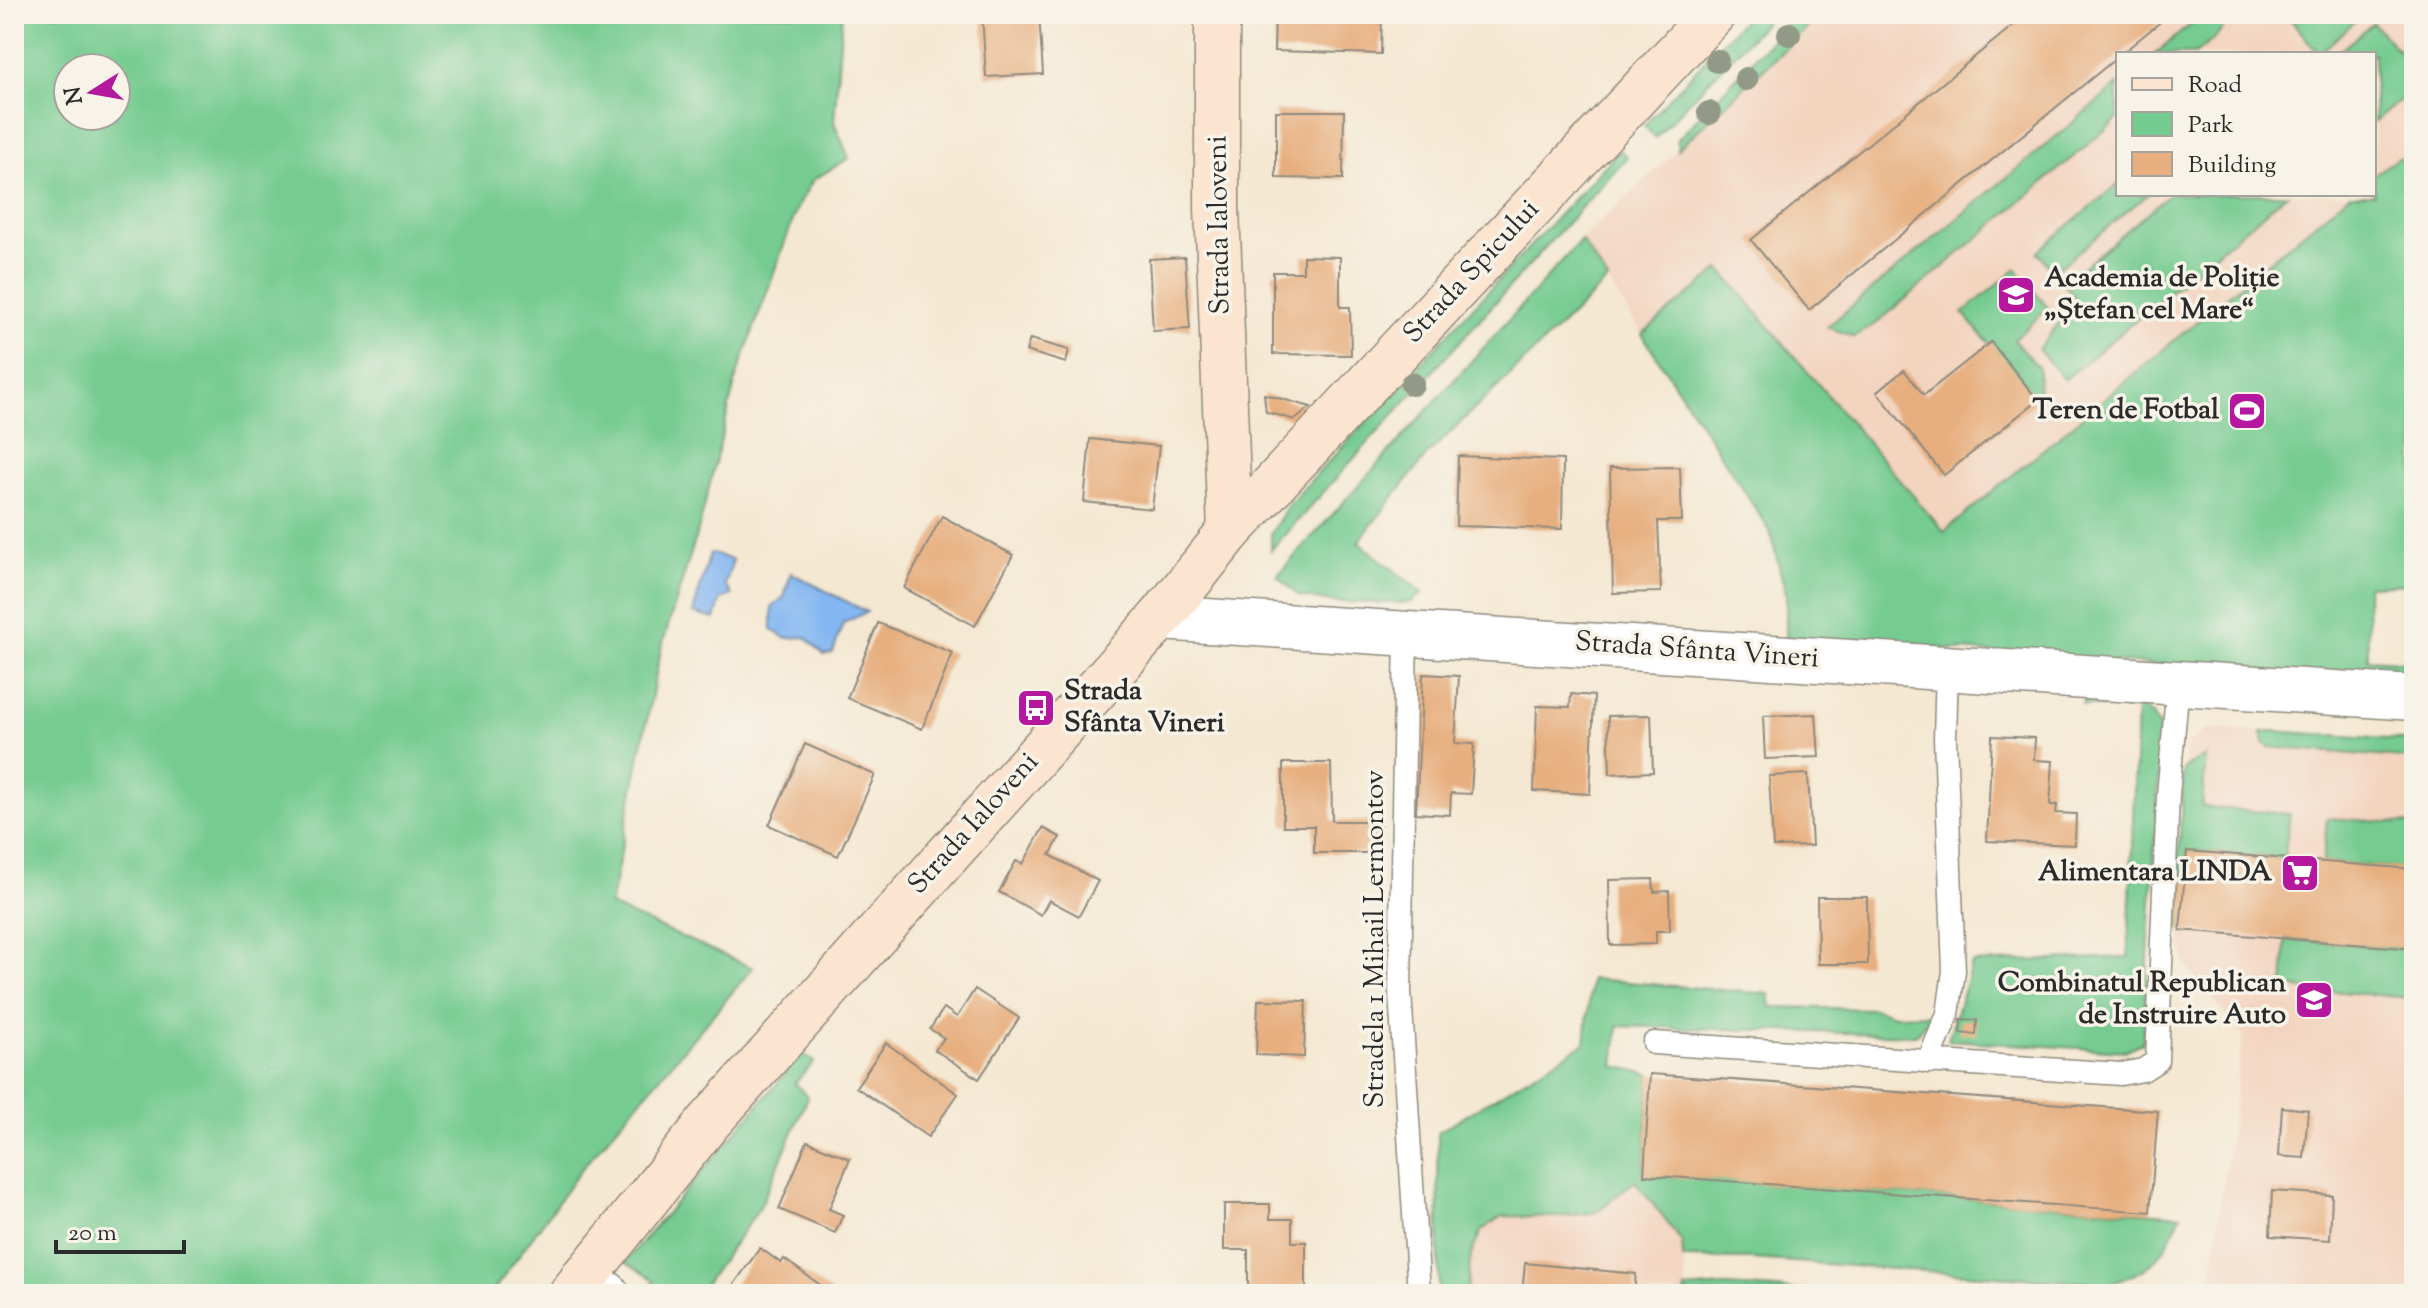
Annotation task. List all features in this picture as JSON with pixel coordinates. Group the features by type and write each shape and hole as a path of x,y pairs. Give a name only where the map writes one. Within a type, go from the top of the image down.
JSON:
{"street":[{"name":"Strada Ialoveni","path":"587,1288 708,1123 1160,618 1230,531 1217,208 1217,14"},
{"name":"Strada Spicului","path":"1230,531 1713,14"},
{"name":"Strada Sfânta Vineri","path":"1160,618 1406,631 2414,698"}],"lane":[{"name":"Stradela 1 Mihail Lermontov","path":"1406,631 1400,992 1419,1294"},
{"path":"1928,1062 1948,1014 1954,971 1945,738 1947,667"},
{"path":"1654,1043 2121,1074 2143,1070 2157,1061 2168,795 2178,683"}],"shaded area":[{"name":"Academia de Poliție „Ștefan cel Mare“","path":"1822,14 2414,14 2414,584 2138,591 1786,594 1770,531 1581,240"},
{"name":"Combinatul Republican de Instruire Auto","path":"2207,729 2414,741 2414,1294 2209,1294 2243,1036 2185,964 2180,931 2174,929 2187,744"},
{"path":"1617,1047 1614,1066 1627,1169 1682,1242 1686,1289 1725,1286 1860,1294 1439,1294 1438,1132"}],"green space":[{"path":"14,14 842,14 834,122 849,158 813,180 798,206 737,375 699,527 661,649 610,906 753,968 583,1167 491,1294 14,1294"},
{"path":"1749,14 1773,14 1655,138 1644,125"},
{"path":"1796,14 1822,14 1677,150 1678,139"},
{"path":"2203,14 2228,14 2220,32 2197,52 2157,52"},
{"path":"2286,14 2363,14 2321,52 2317,52"},
{"path":"2373,23 2414,68 2414,89 2376,120 2376,52 2338,52"},
{"path":"2116,87 2116,121 1877,323 1854,337 1827,327"},
{"path":"1620,150 1627,157 1271,550 1271,534 1288,505"},
{"path":"2398,158 2414,161 2414,584 2367,586 2368,659 2414,662 2414,684 1786,637 1786,594 1770,531 1642,334 1720,269 1944,532 2348,196 2376,196 2376,173"},
{"path":"2116,186 2116,196 2146,196 2054,272 2037,252"},
{"path":"2168,196 2285,196 2064,380 2038,349 2077,301 2064,283"},
{"path":"1581,240 1608,280 1428,454 1358,542 1423,593 1410,603 1332,602 1299,596 1277,576"},
{"path":"2016,269 2048,308 2014,340 2039,368 2038,400 1963,313"},
{"path":"2083,700 2120,701 2142,707 2157,723 2161,736 2143,1042 2125,1051 1948,1040 1972,963 2128,957 2137,709 2082,705"},
{"path":"2262,732 2414,741 2414,759 2269,747 2264,743"},
{"path":"2206,756 2202,807 2290,814 2284,858 2187,851 2180,930 2174,929 2184,768"},
{"path":"2327,818 2414,824 2414,869 2323,862"},
{"path":"2286,939 2414,949 2410,998 2283,987"},
{"path":"1591,979 1769,994 1771,1007 1876,1009 1894,1015 1932,1014 1916,1035 1618,1026 1614,1066 1650,1074 1644,1174 2181,1215 2156,1260 2137,1273 2109,1284 1751,1259 1683,1258 1682,1242 1635,1181 1596,1212 1559,1217 1502,1216 1481,1231 1471,1255 1467,1294 1439,1294 1438,1132 1585,1043"},
{"path":"802,1054 814,1062 795,1083 808,1097 760,1207 698,1294 653,1294 650,1287 654,1280 625,1262"},
{"path":"2211,1284 2334,1294 2209,1294"},
{"path":"1725,1286 1860,1294 1685,1294 1685,1289"}],"water":[{"path":"710,553 733,560 725,585 732,595 721,599 715,619 693,613"},
{"path":"791,573 867,612 843,623 833,653 824,655 806,637 785,638 772,630 772,607 784,597"}],"building":[{"path":"982,14 1039,14 1043,74 986,77"},
{"path":"1275,14 1382,14 1381,54 1274,51"},
{"path":"2027,14 2170,14 2124,52 2116,52 2116,58 1809,310 1751,240"},
{"path":"1276,111 1344,111 1343,179 1276,178"},
{"path":"1303,256 1340,257 1340,307 1350,307 1351,355 1273,354 1273,272 1303,272"},
{"path":"1185,257 1190,329 1153,331 1149,259"},
{"path":"1030,339 1069,350 1066,363 1026,351"},
{"path":"1991,342 2038,400 1944,475 1877,392 1904,370 1924,395"},
{"path":"1264,394 1311,407 1295,420 1266,412"},
{"path":"1090,439 1159,446 1152,509 1084,502"},
{"path":"1458,456 1563,460 1562,529 1456,526"},
{"path":"1680,467 1682,521 1658,521 1661,592 1613,593 1610,468"},
{"path":"942,516 1013,555 975,626 904,588"},
{"path":"878,623 953,653 922,729 847,698"},
{"path":"1423,674 1459,676 1455,743 1474,744 1471,794 1451,793 1450,815 1416,813"},
{"path":"1571,694 1594,696 1590,794 1534,791 1537,706 1570,707"},
{"path":"1816,714 1819,757 1765,759 1763,716"},
{"path":"1651,715 1653,772 1610,774 1608,716"},
{"path":"1992,736 2035,738 2034,760 2053,761 2050,805 2057,805 2056,813 2076,814 2075,845 1987,841"},
{"path":"805,744 875,775 838,856 769,825"},
{"path":"1283,763 1331,763 1332,821 1380,821 1380,853 1314,853 1314,826 1283,826"},
{"path":"1808,774 1812,846 1773,847 1769,776"},
{"path":"1043,828 1060,837 1050,855 1098,881 1079,916 1049,900 1041,915 999,892 1016,861 1023,864"},
{"path":"2187,851 2414,869 2414,949 2180,930"},
{"path":"1653,879 1654,892 1669,891 1670,931 1656,931 1656,944 1610,945 1609,880"},
{"path":"1817,897 1867,897 1868,964 1818,964"},
{"path":"975,989 1019,1018 979,1079 935,1050 944,1038 930,1029 944,1008 957,1017"},
{"path":"1258,1000 1306,1001 1304,1057 1256,1055"},
{"path":"1961,1019 1977,1020 1976,1035 1960,1033"},
{"path":"886,1043 958,1094 928,1137 856,1087"},
{"path":"1650,1074 2158,1111 2150,1212 1644,1175"},
{"path":"2282,1107 2308,1110 2304,1158 2279,1156"},
{"path":"807,1141 850,1159 829,1209 843,1215 835,1233 779,1209"},
{"path":"2272,1191 2332,1195 2330,1240 2270,1236"},
{"path":"1224,1204 1270,1204 1270,1219 1292,1219 1292,1242 1306,1242 1306,1294 1248,1294 1248,1250 1224,1250"},
{"path":"760,1248 781,1263 784,1259 833,1294 727,1294"},
{"path":"1525,1263 1636,1274 1634,1294 1522,1294"}],"place":[{"name":"Academia de Poliție „Ștefan cel Mare“","path":"2016,295"},
{"name":"Teren de Fotbal","path":"2247,411"},
{"name":"Strada Sfânta Vineri","path":"1036,708"},
{"name":"Alimentara LINDA","path":"2300,873"},
{"name":"Combinatul Republican de Instruire Auto","path":"2314,1000"}]}
